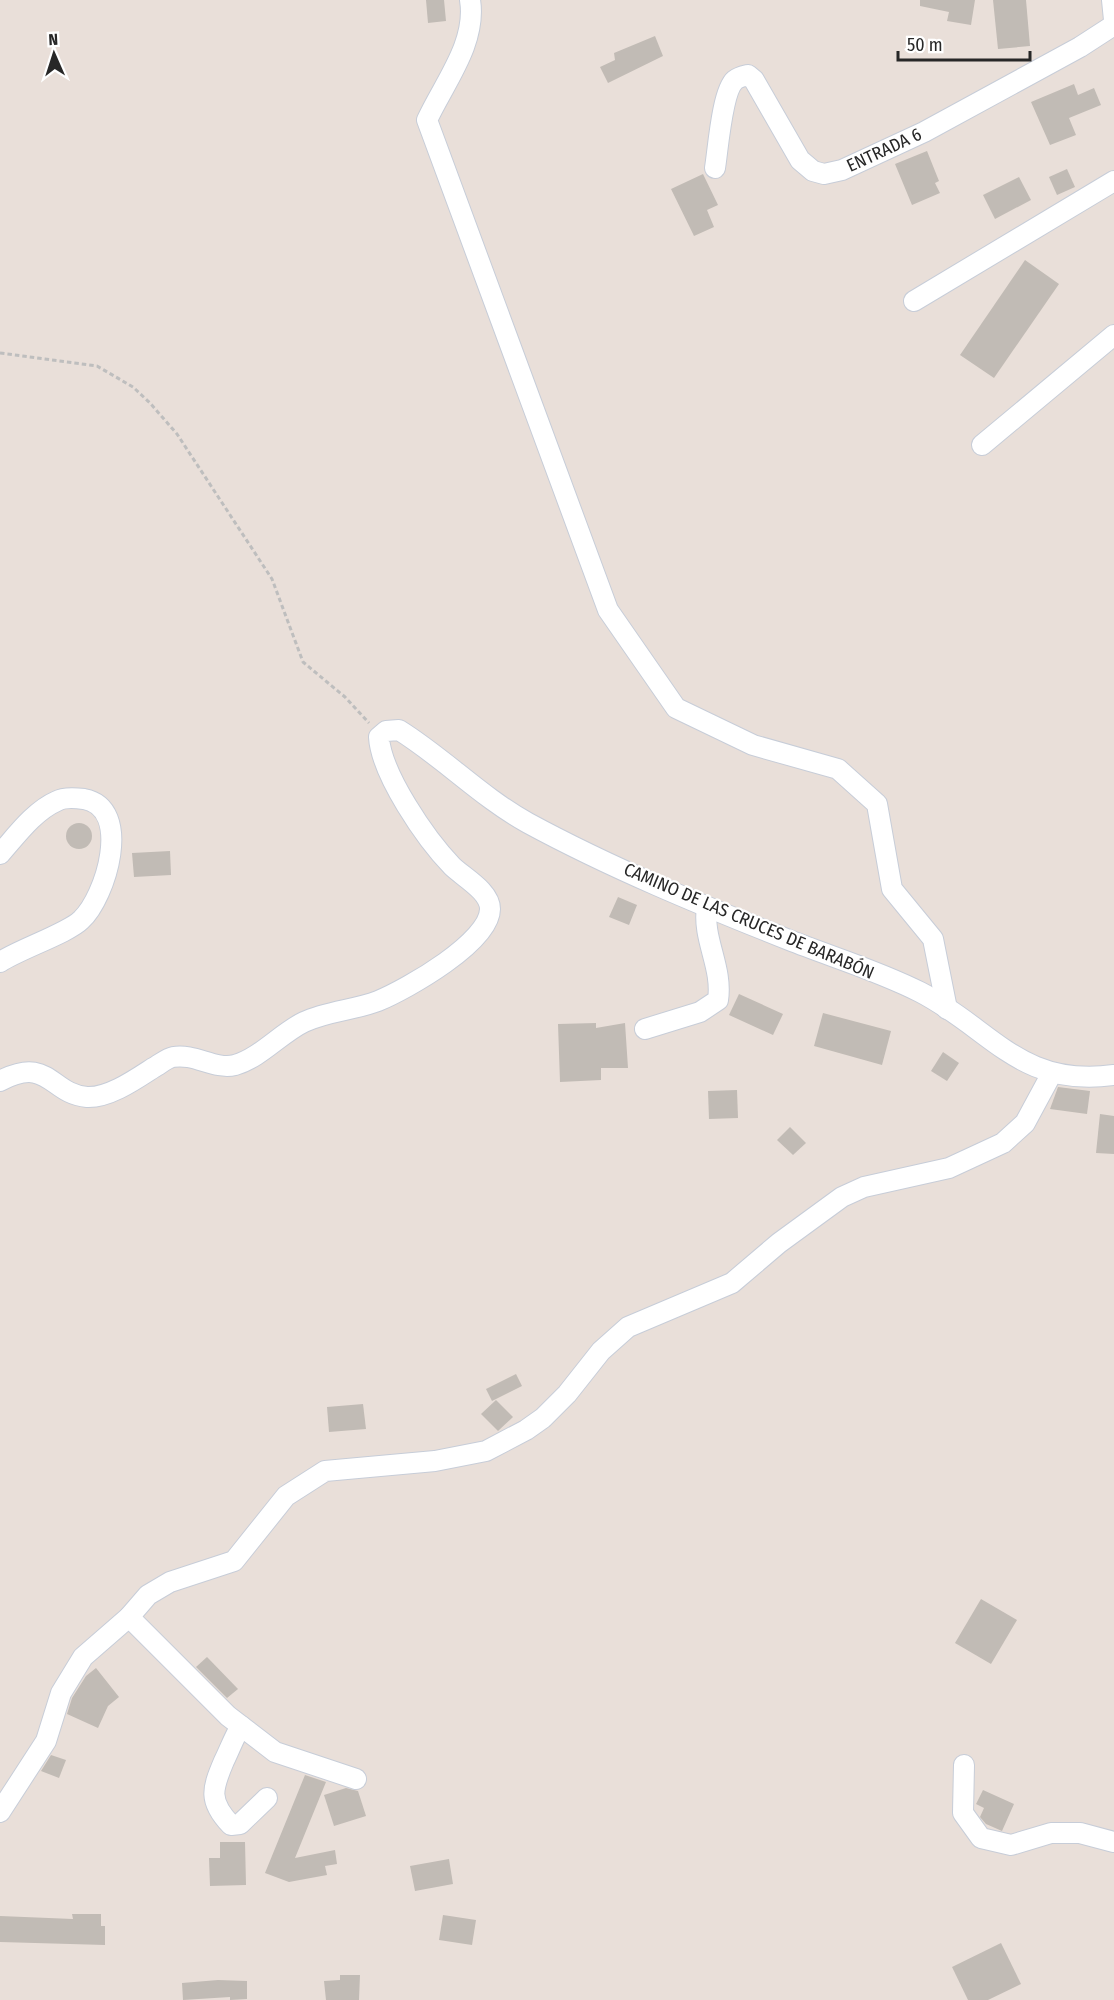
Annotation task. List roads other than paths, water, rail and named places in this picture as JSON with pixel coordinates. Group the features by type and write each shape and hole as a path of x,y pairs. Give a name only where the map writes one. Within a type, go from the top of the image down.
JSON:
{"street":[{"path":"470,0 473,18 457,65 438,95 427,120 608,610 676,708 753,745 838,769 877,804 892,889 933,939 947,1009"},
{"path":"1112,0 1114,20"},
{"name":"ENTRADA 6","path":"715,168 726,98 733,81 742,76 748,75 754,80 800,160 813,171 824,174 842,170 924,132 1080,47 1114,25"},
{"path":"914,301 1114,181"},
{"path":"982,445 1114,336"},
{"name":"CAMINO DE LAS CRUCES DE BARABÓN","path":"0,1081 24,1072 38,1073 69,1091 88,1097 128,1083 172,1057 193,1058 223,1067 238,1064 305,1022 380,1000 472,944 488,922 490,907 482,892 451,865 420,825 380,751 379,737 387,731 399,730 483,794 527,822 706,907 920,992 947,1009 1000,1049 1024,1063 1052,1073 1095,1078 1114,1075"},
{"path":"0,854 36,816 57,800 76,798 91,801 108,817 111,827 110,860 105,880 93,907 79,922 0,962"},
{"path":"645,1029 700,1012 718,1000 720,984 704,924 706,907"},
{"path":"0,1812 46,1741 61,1693 83,1657 129,1617 148,1594 170,1582 234,1561 286,1496 325,1471 435,1461 486,1451 526,1430 543,1418 601,1351 628,1327 732,1283 779,1243 842,1197 864,1186 949,1168 1003,1143 1025,1123 1052,1073"},
{"path":"129,1617 241,1726 275,1752 356,1779"},
{"path":"241,1726 214,1785 214,1799 220,1813 231,1824 240,1824 267,1798"},
{"path":"964,1765 963,1813 981,1838 1011,1845 1052,1833 1080,1833 1114,1842"}]}
